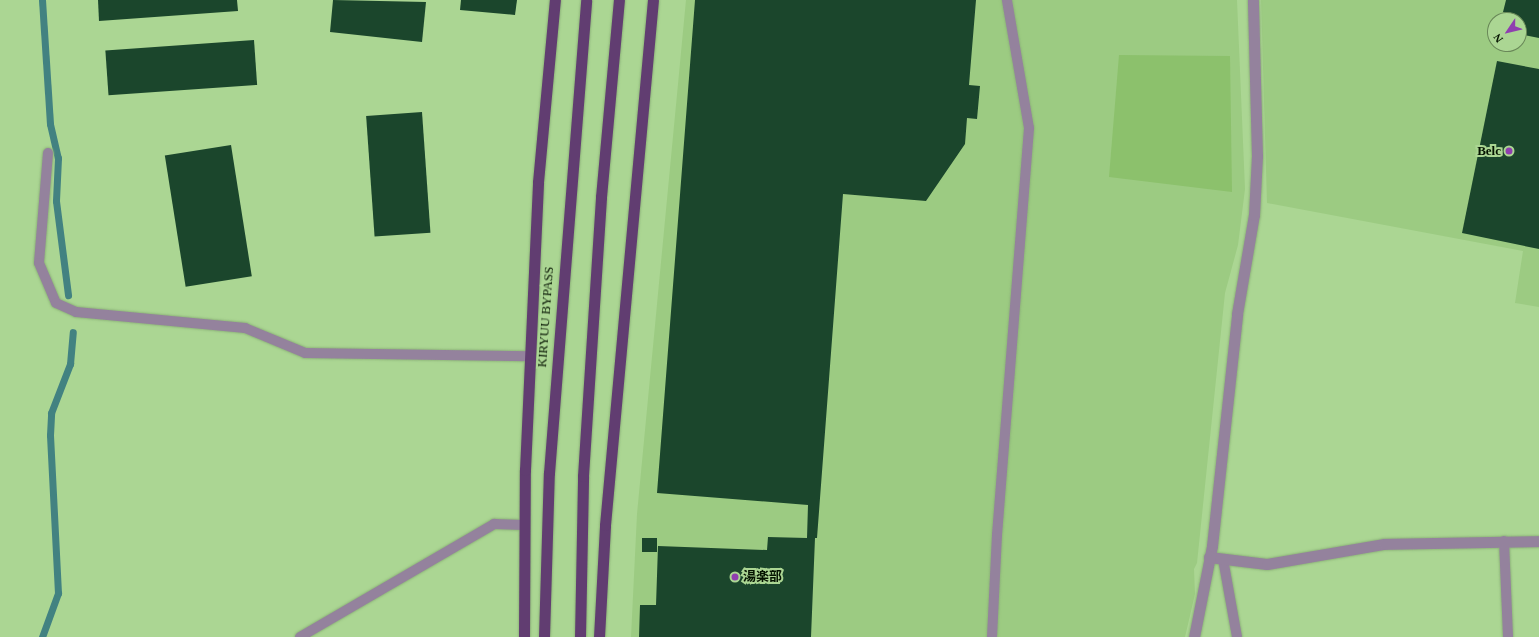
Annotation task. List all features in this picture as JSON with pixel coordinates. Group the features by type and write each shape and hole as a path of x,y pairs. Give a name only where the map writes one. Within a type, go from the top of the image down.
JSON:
{"highway":[{"path":"524,637 524,525 538,182 555,0"},
{"name":"KIRYUU BYPASS","path":"544,637 550,466 586,0"},
{"path":"580,637 583,476 601,197 619,0"},
{"path":"599,637 605,525 653,0"}],"street":[{"path":"1194,637 1210,557 1237,314 1254,215 1257,156 1253,0"},
{"path":"1210,557 1267,564 1384,544 1539,541"}],"lane":[{"path":"992,637 997,535 1029,128 1007,0"},
{"path":"48,153 40,263 56,303 76,312 245,328 305,353 530,356"},
{"path":"300,637 494,524 524,525"},
{"path":"1504,541 1508,637"},
{"path":"1223,559 1237,637"}],"shaded area":[{"path":"686,0 1237,0 1245,189 1238,245 1225,293 1197,563 1194,569 1195,594 1185,637 631,637 637,514"},
{"path":"1261,0 1539,0 1539,307 1515,303 1523,251 1267,203"},
{"path":"1119,55 1230,56 1232,192 1109,177"}],"building":[{"path":"98,0 237,0 238,11 99,21"},
{"path":"333,0 426,2 422,42 330,32"},
{"path":"461,0 517,0 515,15 460,10"},
{"path":"695,0 976,0 969,85 980,86 977,119 967,118 965,144 926,201 843,194 817,538 815,538 811,637 639,637 640,605 656,605 658,546 767,550 768,537 807,538 808,505 657,493"},
{"path":"1506,0 1539,0 1539,38 1527,36 1527,12 1503,12"},
{"path":"254,40 257,85 109,95 105,50"},
{"name":"Belc","path":"1497,61 1539,69 1539,249 1462,233"},
{"path":"422,112 430,233 375,237 366,116"},
{"path":"231,145 252,276 186,287 165,155"},
{"path":"642,538 657,538 657,552 642,552"}],"waterway":[{"path":"42,0 50,124 58,158 56,201 68,295"},
{"path":"42,637 58,593 50,435 51,413 70,364 73,332"}],"place":[{"name":"Belc","path":"1509,151"},
{"name":"湯楽部","path":"735,577"}]}
